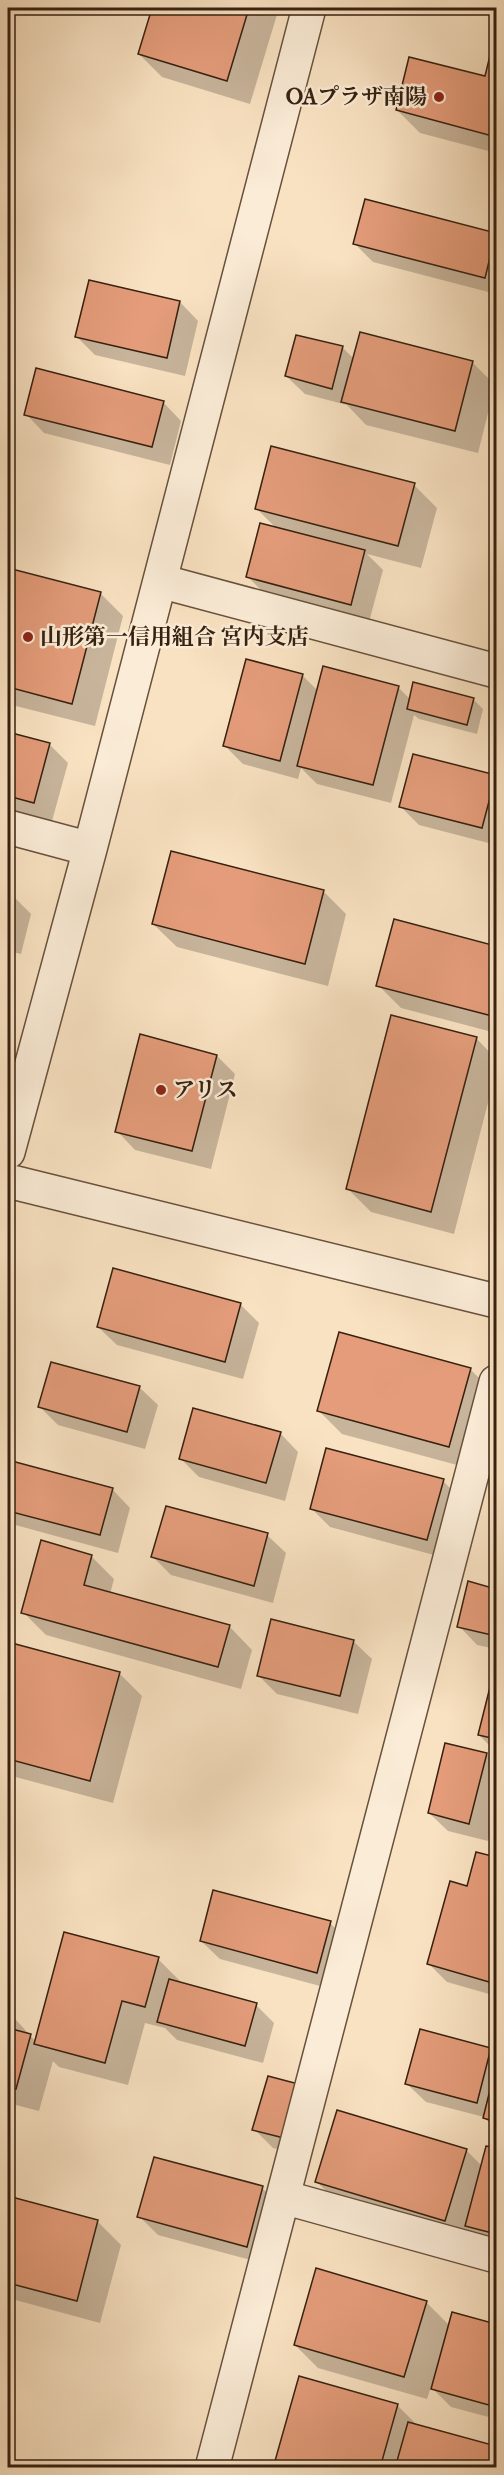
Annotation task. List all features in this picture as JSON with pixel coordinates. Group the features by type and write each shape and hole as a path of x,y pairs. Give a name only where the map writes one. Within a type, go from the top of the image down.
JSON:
{"street":[{"path":"8,1152 90,849 309,8"},
{"path":"160,581 496,670"},
{"path":"8,827 90,849"},
{"path":"8,1181 496,1301"},
{"path":"212,2468 496,1382"},
{"path":"283,2197 496,2256"}],"building":[{"path":"152,8 249,8 227,81 138,54"},
{"path":"496,31 496,137 396,110 409,57 485,76"},
{"path":"365,199 496,233 485,278 353,244"},
{"path":"89,280 180,301 167,358 75,337"},
{"path":"360,332 473,361 455,431 341,402"},
{"path":"296,335 343,346 332,389 285,376"},
{"path":"36,368 164,401 152,447 24,415"},
{"path":"271,446 415,483 398,546 255,509"},
{"path":"260,523 365,550 351,605 246,577"},
{"path":"8,568 101,592 72,704 8,687"},
{"path":"246,659 303,674 280,761 223,746"},
{"path":"323,666 399,686 373,785 297,766"},
{"path":"413,682 474,698 467,725 407,709"},
{"path":"8,732 50,743 34,803 8,796"},
{"path":"413,754 496,775 482,828 399,807"},
{"path":"171,851 324,890 305,964 152,924"},
{"path":"8,893 13,894 8,918"},
{"path":"394,919 496,946 496,1017 376,986"},
{"path":"391,1015 477,1037 431,1212 346,1189"},
{"path":"140,1034 217,1055 192,1151 115,1132"},
{"path":"113,1268 241,1303 225,1362 97,1327"},
{"path":"339,1332 471,1368 449,1447 317,1411"},
{"path":"51,1362 140,1386 127,1432 38,1407"},
{"path":"193,1408 281,1432 266,1483 179,1459"},
{"path":"326,1448 444,1479 427,1540 310,1509"},
{"path":"8,1460 113,1488 100,1535 8,1511"},
{"path":"166,1506 268,1533 254,1586 151,1557"},
{"path":"496,1516 496,1539 491,1537"},
{"path":"41,1540 92,1555 84,1585 230,1625 218,1667 21,1613"},
{"path":"468,1581 496,1589 496,1636 457,1627"},
{"path":"271,1619 354,1640 340,1696 257,1676"},
{"path":"8,1642 120,1672 90,1781 8,1759"},
{"path":"490,1687 496,1689 496,1739 478,1735"},
{"path":"445,1743 487,1753 469,1824 428,1813"},
{"path":"476,1852 496,1857 496,1984 427,1964 450,1881 467,1886"},
{"path":"213,1890 331,1921 317,1973 200,1941"},
{"path":"64,1932 159,1957 145,2007 122,2001 105,2063 34,2044"},
{"path":"169,1979 257,2003 245,2046 157,2022"},
{"path":"8,2028 31,2034 16,2089 8,2087"},
{"path":"420,2029 491,2048 477,2103 405,2084"},
{"path":"496,2066 496,2122 483,2118"},
{"path":"268,2076 306,2086 292,2140 252,2130"},
{"path":"337,2110 467,2149 445,2221 315,2182"},
{"path":"486,2146 496,2148 496,2234 465,2226"},
{"path":"154,2157 263,2186 247,2247 137,2217"},
{"path":"8,2196 98,2220 77,2301 8,2283"},
{"path":"316,2268 427,2301 404,2377 294,2345"},
{"path":"452,2312 496,2324 496,2407 431,2389"},
{"path":"299,2376 398,2404 380,2468 273,2468"},
{"path":"408,2422 496,2446 496,2468 395,2468"}],"place":[{"name":"OAプラザ南陽","path":"439,97"},
{"name":"山形第一信用組合 宮内支店","path":"28,637"},
{"name":"アリス","path":"161,1090"}]}
